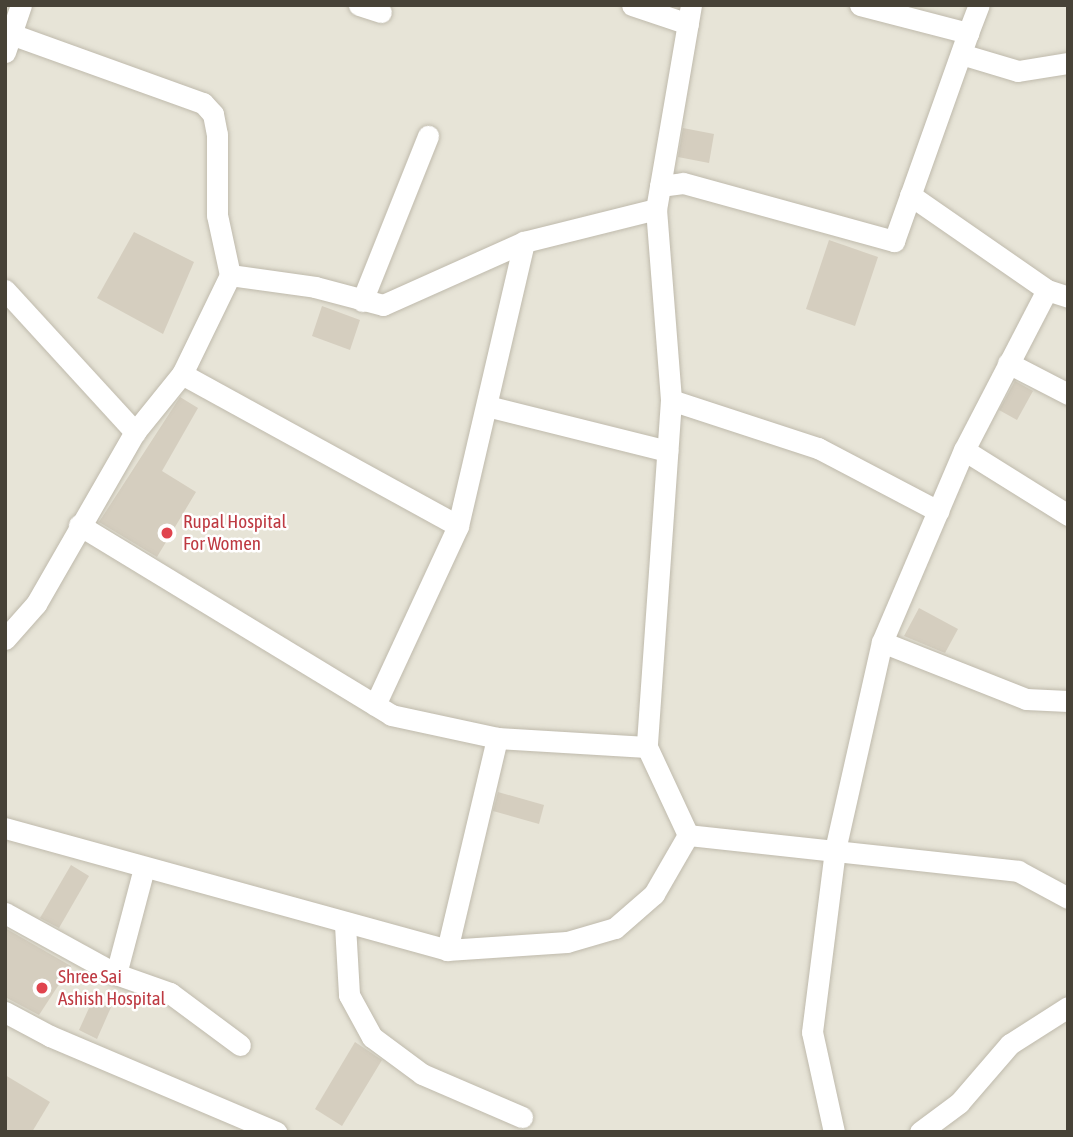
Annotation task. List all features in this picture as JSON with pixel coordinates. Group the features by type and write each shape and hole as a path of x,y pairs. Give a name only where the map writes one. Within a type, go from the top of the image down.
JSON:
{"street":[{"path":"5,639 36,604 79,525 135,432 182,374 230,275 217,215 216,134 213,114 203,103 8,43 21,5"},
{"path":"359,5 381,12"},
{"path":"632,5 690,15 656,209 671,400 647,747 688,835"},
{"path":"860,5 968,33"},
{"path":"660,186 683,183 894,241 979,5"},
{"path":"961,54 1018,71 1068,63"},
{"path":"362,302 428,136"},
{"path":"910,195 1047,290 1068,297"},
{"path":"230,275 315,287 362,302 400,302 524,242 656,209"},
{"path":"375,705 458,526 524,242"},
{"path":"5,289 135,432"},
{"path":"834,1132 812,1032 835,850 881,642 964,450 1047,290"},
{"path":"1008,363 1068,394"},
{"path":"182,374 458,526"},
{"path":"671,400 818,449 937,510"},
{"path":"487,405 667,451"},
{"path":"964,450 1068,515"},
{"path":"79,525 391,715 497,738 647,747"},
{"path":"881,642 1026,699 1068,701"},
{"path":"447,950 497,738"},
{"path":"5,828 345,925 447,950 567,942 615,928 654,894 688,835"},
{"path":"688,835 1018,871 1068,898"},
{"path":"116,974 144,868"},
{"path":"5,913 116,974 170,993 240,1045"},
{"path":"345,925 344,971 349,995 372,1037 422,1074 522,1117"},
{"path":"920,1132 959,1103 1010,1044 1068,1007"},
{"path":"5,1012 50,1036 276,1132"}],"shaded area":[{"path":"5,5 1068,5 1068,1132 5,1132"}],"building":[{"path":"683,128 714,134 709,163 678,157"},
{"path":"134,232 194,262 163,334 97,298"},
{"path":"829,240 878,257 855,326 806,309"},
{"path":"322,306 360,320 350,350 312,336"},
{"path":"1015,381 1033,391 1017,420 999,410"},
{"path":"180,397 198,408 162,471 196,492 157,557 99,522"},
{"path":"919,608 958,629 945,653 904,636"},
{"path":"498,792 544,805 539,824 493,811"},
{"path":"71,865 89,876 59,928 40,918"},
{"path":"5,928 71,966 39,1015 5,997"},
{"path":"94,997 112,1005 97,1039 79,1030"},
{"path":"355,1042 382,1060 342,1126 315,1109"},
{"path":"5,1075 50,1102 32,1132 5,1132"}],"place":[{"name":"Rupal Hospital For Women","path":"167,533"},
{"name":"Shree Sai Ashish Hospital","path":"42,988"}]}
